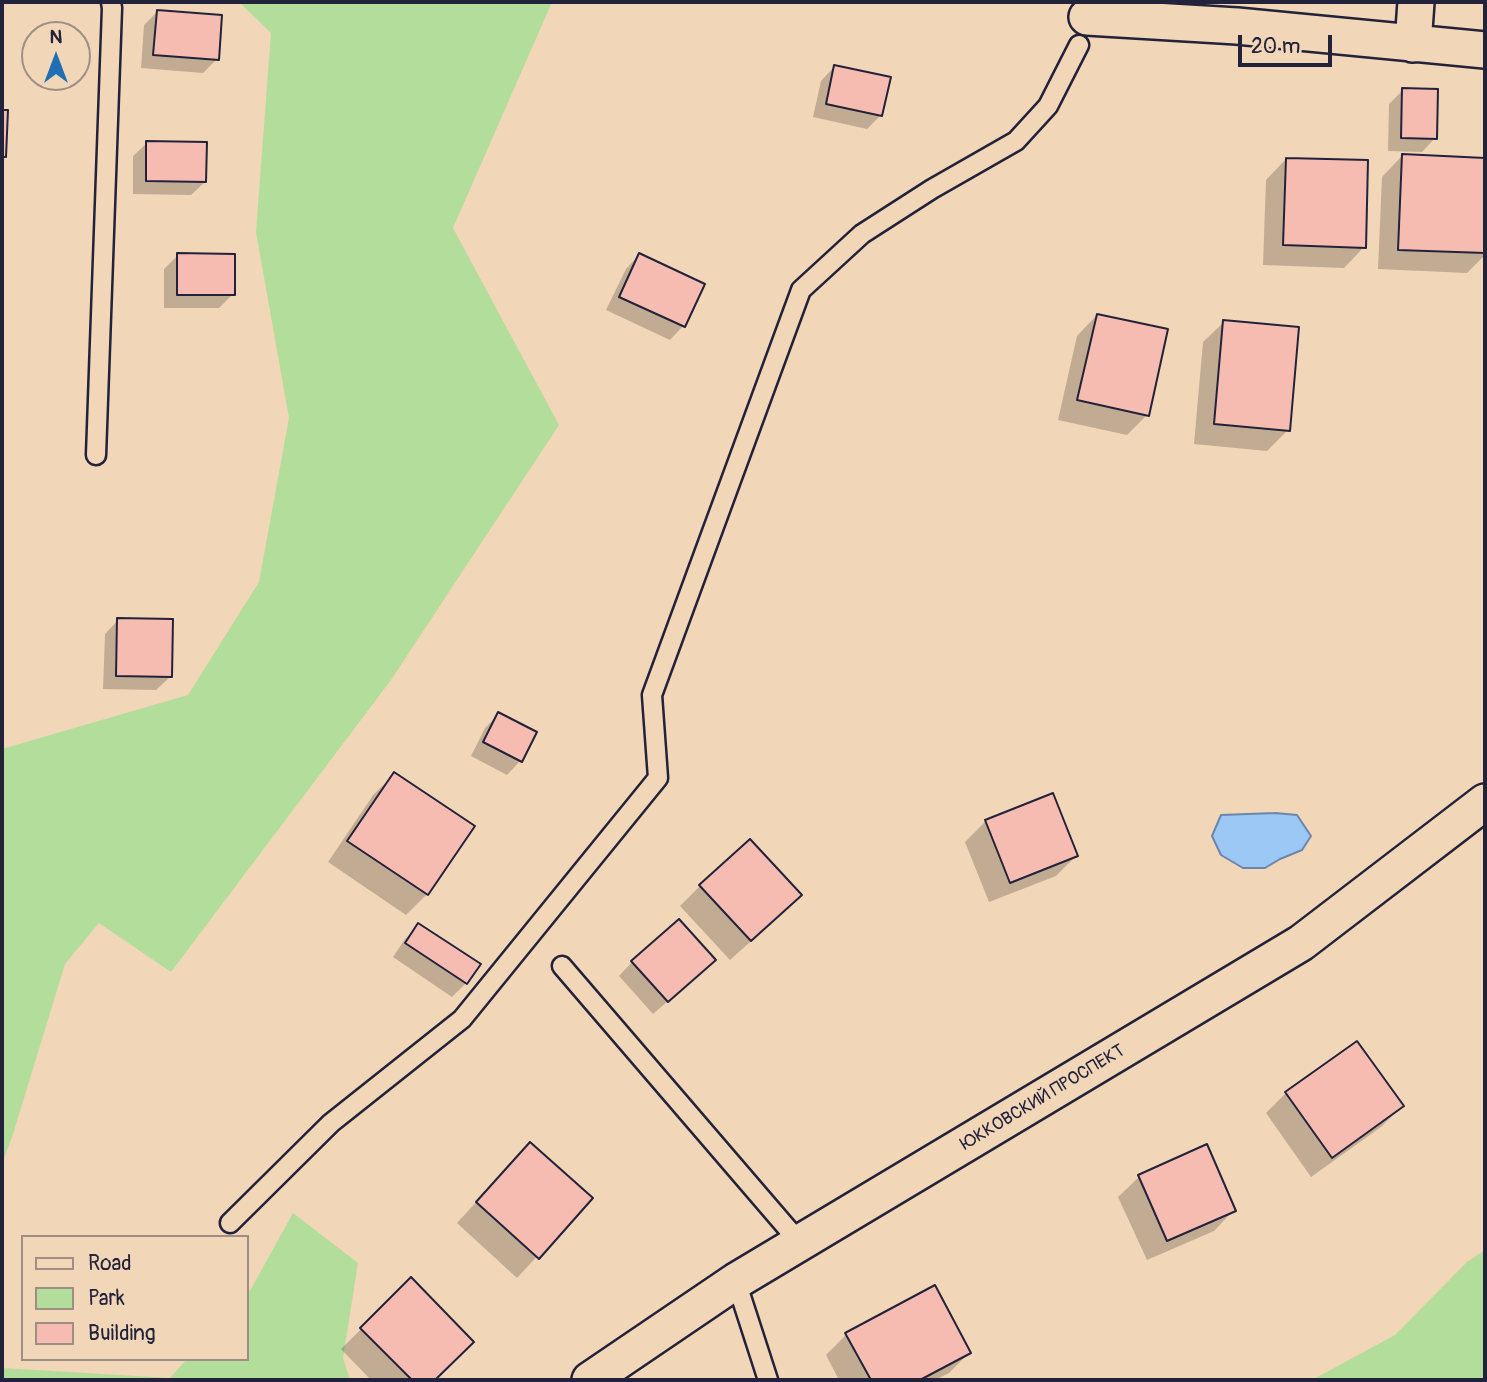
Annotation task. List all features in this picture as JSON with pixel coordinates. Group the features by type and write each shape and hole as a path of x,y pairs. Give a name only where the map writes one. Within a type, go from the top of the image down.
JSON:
{"street":[{"path":"1413,44 1416,2"},
{"path":"1085,21 1237,26 1485,50"},
{"name":"ЮККОВСКИЙ ПРОСПЕКТ","path":"590,1380 736,1282 1301,943 1485,802"}],"lane":[{"path":"96,455 111,2"},
{"path":"230,1223 331,1123 462,1019 658,778 652,695 801,290 862,234 932,189 1016,141 1048,106 1085,21"},
{"path":"562,966 800,1243"},
{"path":"736,1282 768,1380"}],"green space":[{"path":"239,2 552,2 453,228 559,425 391,680 171,972 99,923 65,964 2,1164 2,749 188,695 259,582 289,418 256,232 271,33"},
{"path":"293,1213 358,1263 343,1358 350,1380 2,1380 2,1368 170,1378 185,1361 248,1361 248,1293"},
{"path":"1485,1250 1485,1380 1312,1380 1395,1335 1467,1262"}],"water":[{"path":"1221,815 1297,815 1311,836 1302,850 1265,868 1243,868 1221,855 1212,836"}],"building":[{"path":"157,10 222,15 219,60 153,55"},
{"path":"834,65 891,77 882,116 826,104"},
{"path":"1402,88 1438,89 1437,139 1401,138"},
{"path":"2,110 8,110 6,157 2,157"},
{"path":"146,141 207,142 206,182 146,181"},
{"path":"1402,154 1485,158 1485,253 1398,250"},
{"path":"1286,158 1368,160 1366,248 1283,245"},
{"path":"177,253 235,254 235,295 177,295"},
{"path":"639,253 705,284 685,327 619,297"},
{"path":"1097,314 1168,329 1149,416 1077,400"},
{"path":"1223,320 1299,327 1290,431 1214,424"},
{"path":"117,618 173,619 172,677 116,676"},
{"path":"498,712 537,732 522,762 483,742"},
{"path":"394,772 475,826 428,895 347,841"},
{"path":"1053,793 1078,856 1010,883 985,820"},
{"path":"750,839 802,895 751,941 699,885"},
{"path":"679,919 716,960 668,1002 631,961"},
{"path":"418,923 481,964 467,984 405,943"},
{"path":"1357,1041 1404,1106 1332,1158 1285,1092"},
{"path":"530,1142 593,1198 539,1259 476,1202"},
{"path":"1207,1144 1236,1211 1167,1241 1138,1175"},
{"path":"411,1277 474,1342 435,1380 412,1380 360,1328"},
{"path":"935,1285 971,1353 920,1380 871,1380 845,1333"}]}
